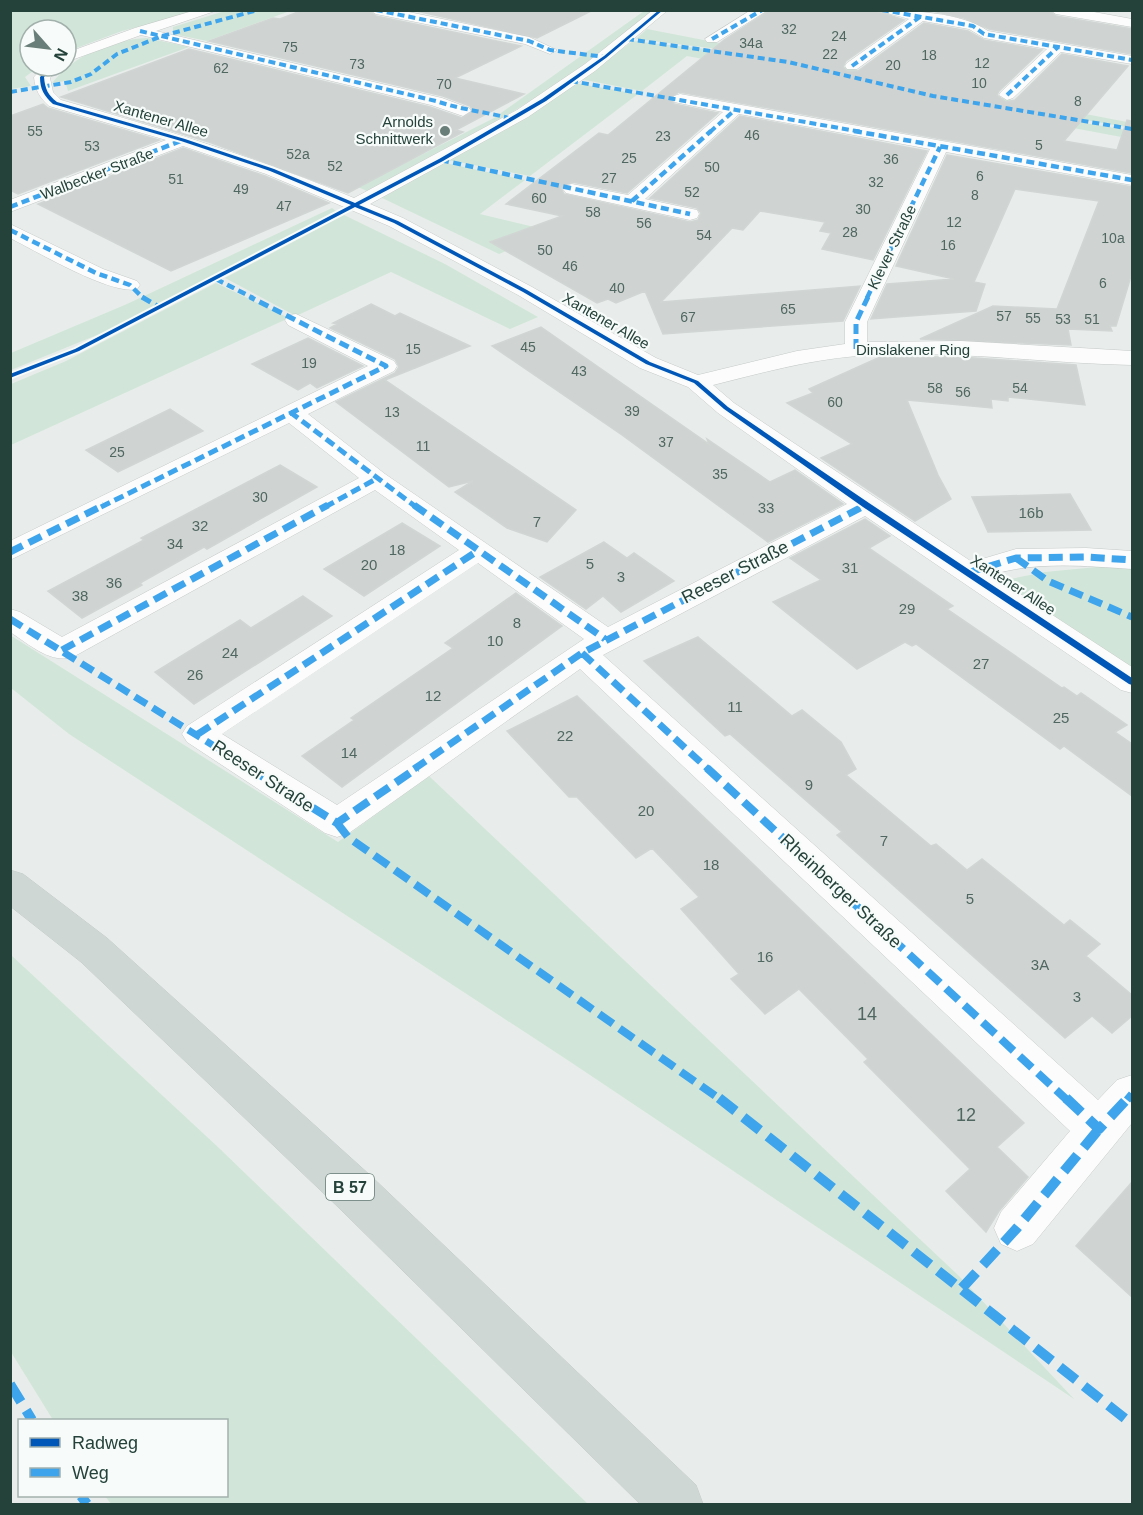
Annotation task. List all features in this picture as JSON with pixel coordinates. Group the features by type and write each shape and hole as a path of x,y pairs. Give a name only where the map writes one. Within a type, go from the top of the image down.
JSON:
{"main road":[{"name":"B 57","path":"10,885 93,950 346,1184 676,1504"}],"street":[{"path":"78,54 140,31 212,10"},
{"path":"376,10 529,41 550,50"},
{"path":"356,204 441,160 544,100 605,57 662,10"},
{"path":"711,39 762,10"},
{"path":"882,10 973,26 984,34 1132,60"},
{"path":"1056,10 1132,23"},
{"path":"852,66 920,17"},
{"path":"140,31 436,100 463,111"},
{"path":"1007,95 1058,47"},
{"name":"Xantener Allee","path":"42,78 42,87 46,96 55,103 183,140 272,170 396,222 504,280 648,363 696,382 726,408 866,505 1132,682"},
{"path":"680,99 1132,180"},
{"path":"632,201 736,109"},
{"name":"Walbecker Straße","path":"10,207 183,140"},
{"name":"Klever Straße","path":"856,349 856,322 940,147"},
{"path":"572,189 690,214"},
{"path":"10,230 96,273 130,285"},
{"path":"10,552 386,366 296,320"},
{"name":"Dinslakener Ring","path":"696,382 778,362 856,349 923,347 1132,358"},
{"path":"290,412 376,479 479,550 594,646"},
{"path":"10,619 62,650 376,479"},
{"name":"Reeser Straße","path":"479,550 198,734 337,823 594,646 866,505"},
{"path":"967,573 1016,558 1086,557 1132,560"},
{"name":"Rheinberger Straße","path":"594,646 1099,1129"},
{"path":"1017,1228 1099,1129 1132,1094"}],"green space":[{"path":"228,10 290,11 207,41 173,34 173,27"},
{"path":"10,11 199,11 122,31 78,48 78,18 18,18 18,78 26,78 31,86 11,89"},
{"path":"644,11 656,11 623,38 518,109 369,192 358,187 494,118"},
{"path":"647,29 1132,123 1132,128 927,93 718,49 636,39"},
{"path":"147,38 189,47 68,91 65,81 52,83 56,78 78,78 78,60 82,57 107,46"},
{"path":"633,41 715,50 921,95 1132,131 1132,139 687,56 642,91 580,79"},
{"path":"575,83 638,94 530,176 448,160"},
{"path":"445,163 525,180 480,214 551,231 499,254 380,197"},
{"path":"332,208 336,211 102,333 11,370 11,353 127,304"},
{"path":"344,215 445,264 538,317 510,329 391,272 296,316 225,278"},
{"path":"216,283 289,318 11,445 11,384 66,361"},
{"path":"1132,565 1132,668 1000,581 1045,572"},
{"path":"10,635 338,842 429,776 959,1276 1074,1399 569,1061 69,734 11,688"},
{"path":"11,955 219,1148 588,1504 111,1504 106,1497 228,1497 228,1419 52,1419 11,1352"}],"building":[{"path":"303,10 368,10 376,16 521,46 455,78 524,94 456,130 463,132 348,193 209,142 61,97 189,49 430,107 462,118 473,111 470,106 443,96 209,41"},
{"path":"412,10 593,10 537,38"},
{"path":"770,10 874,10 904,20 846,61 843,67 847,71 858,71 924,23 968,31 984,40 1042,50 999,91 997,95 1006,102 1015,100 1062,54 1128,66 1064,141 1117,150 1127,120 1132,121 1132,173 679,92 670,98 674,104 718,113 627,193 572,182 561,188 564,194 690,222 698,220 701,213 697,208 650,198 740,116 927,151 873,260 822,249 831,233 820,231 825,222 760,211 743,230 732,228 661,302 860,286 843,321 663,334 645,291 616,303 608,299 597,303 490,242 562,216 506,204 599,133 608,135 724,40"},
{"path":"928,10 1048,10 1056,16 1132,29 1132,54 989,29 964,18"},
{"path":"43,104 48,108 159,140 18,194 10,190 10,116"},
{"path":"183,148 265,176 329,203 171,271 38,204"},
{"path":"947,155 1132,187 1132,273 1116,326 1110,326 1112,331 1068,329 1071,345 920,339 993,306 1057,309 1099,201 1015,189 974,282 985,284 976,311 871,319 887,284 954,279 896,266"},
{"path":"371,304 395,316 400,313 470,346 385,380 576,510 547,542 507,528 455,492 473,481 449,487 336,402 395,373 399,367 395,359 330,328 337,324 333,323"},
{"path":"541,327 709,444 707,439 770,482 795,470 843,504 768,542 622,435 492,346"},
{"path":"308,338 363,366 317,388 310,383 298,390 252,364"},
{"path":"880,357 960,357 1076,365 1085,405 1008,397 1008,401 991,399 992,408 907,400 938,475 951,499 915,521 821,458 852,444 787,403 813,393 809,389"},
{"path":"170,409 203,431 118,472 86,450"},
{"path":"280,465 317,487 207,549 204,547 82,618 48,591 144,540 141,538"},
{"path":"1070,494 1091,530 988,532 972,497"},
{"path":"865,519 890,536 869,548 953,606 947,609 1062,688 1064,687 1077,696 1081,693 1127,725 1115,732 1132,744 1132,796 1064,746 1060,749 916,644 912,646 905,642 857,669 773,602 821,580 790,558"},
{"path":"402,523 440,546 364,596 324,569"},
{"path":"604,542 627,558 634,553 674,581 621,612 603,596 586,609 540,577"},
{"path":"516,593 562,626 342,787 302,756 354,720 351,718 453,648 445,643"},
{"path":"303,596 332,616 194,704 155,672 240,620 251,628"},
{"path":"698,637 792,716 802,710 841,742 856,769 846,775 931,846 936,844 967,870 982,859 1064,925 1070,920 1100,944 1086,956 1132,995 1132,1016 1112,1033 1092,1016 1065,1038 837,835 842,832 730,734 725,736 644,661"},
{"path":"577,696 1024,1123 997,1147 1028,1177 999,1211 986,1232 946,1191 970,1169 864,1062 868,1059 799,989 765,1014 731,979 739,974 681,909 699,897 652,848 636,858 577,797 569,797 507,731"},
{"path":"1132,1182 1132,1297 1076,1246"}],"marked path":[{"path":"10,92 71,82 91,74 117,54 162,36 258,10"},
{"path":"376,10 529,41 550,50 605,57"},
{"path":"712,39 762,10"},
{"path":"882,10 973,26 984,34 1132,60"},
{"path":"852,66 920,17"},
{"path":"140,31 436,101 463,111 489,113 513,119"},
{"path":"627,39 788,62 933,96 1132,129"},
{"path":"1007,95 1058,47"},
{"path":"571,81 1132,180"},
{"path":"632,201 736,109"},
{"path":"10,207 183,140"},
{"path":"856,349 856,322 940,147"},
{"path":"441,160 690,214"},
{"path":"10,230 96,273 130,285 144,299 159,307"},
{"path":"10,552 386,366 216,279"},
{"path":"290,412 376,479 605,639"},
{"path":"62,650 376,479"},
{"path":"10,619 337,823 582,653 866,505"},
{"path":"198,734 479,550"},
{"path":"967,573 1016,558 1086,557 1132,560"},
{"path":"1016,558 1048,581 1132,617"},
{"path":"582,653 1099,1129 1132,1094"},
{"path":"337,823 348,837 701,1084 1132,1424"},
{"path":"962,1288 1017,1228 1099,1129"},
{"path":"10,1384 31,1419"},
{"path":"82,1497 87,1504"}],"cycle path":[{"path":"10,376 77,350 441,160 544,100 605,57 662,10"},
{"path":"42,78 43,89 55,103 183,140 272,170 396,222 525,291 648,363 696,382 726,408 866,505 1132,682"}],"place":[{"name":"Arnolds Schnittwerk","path":"445,131"}]}
